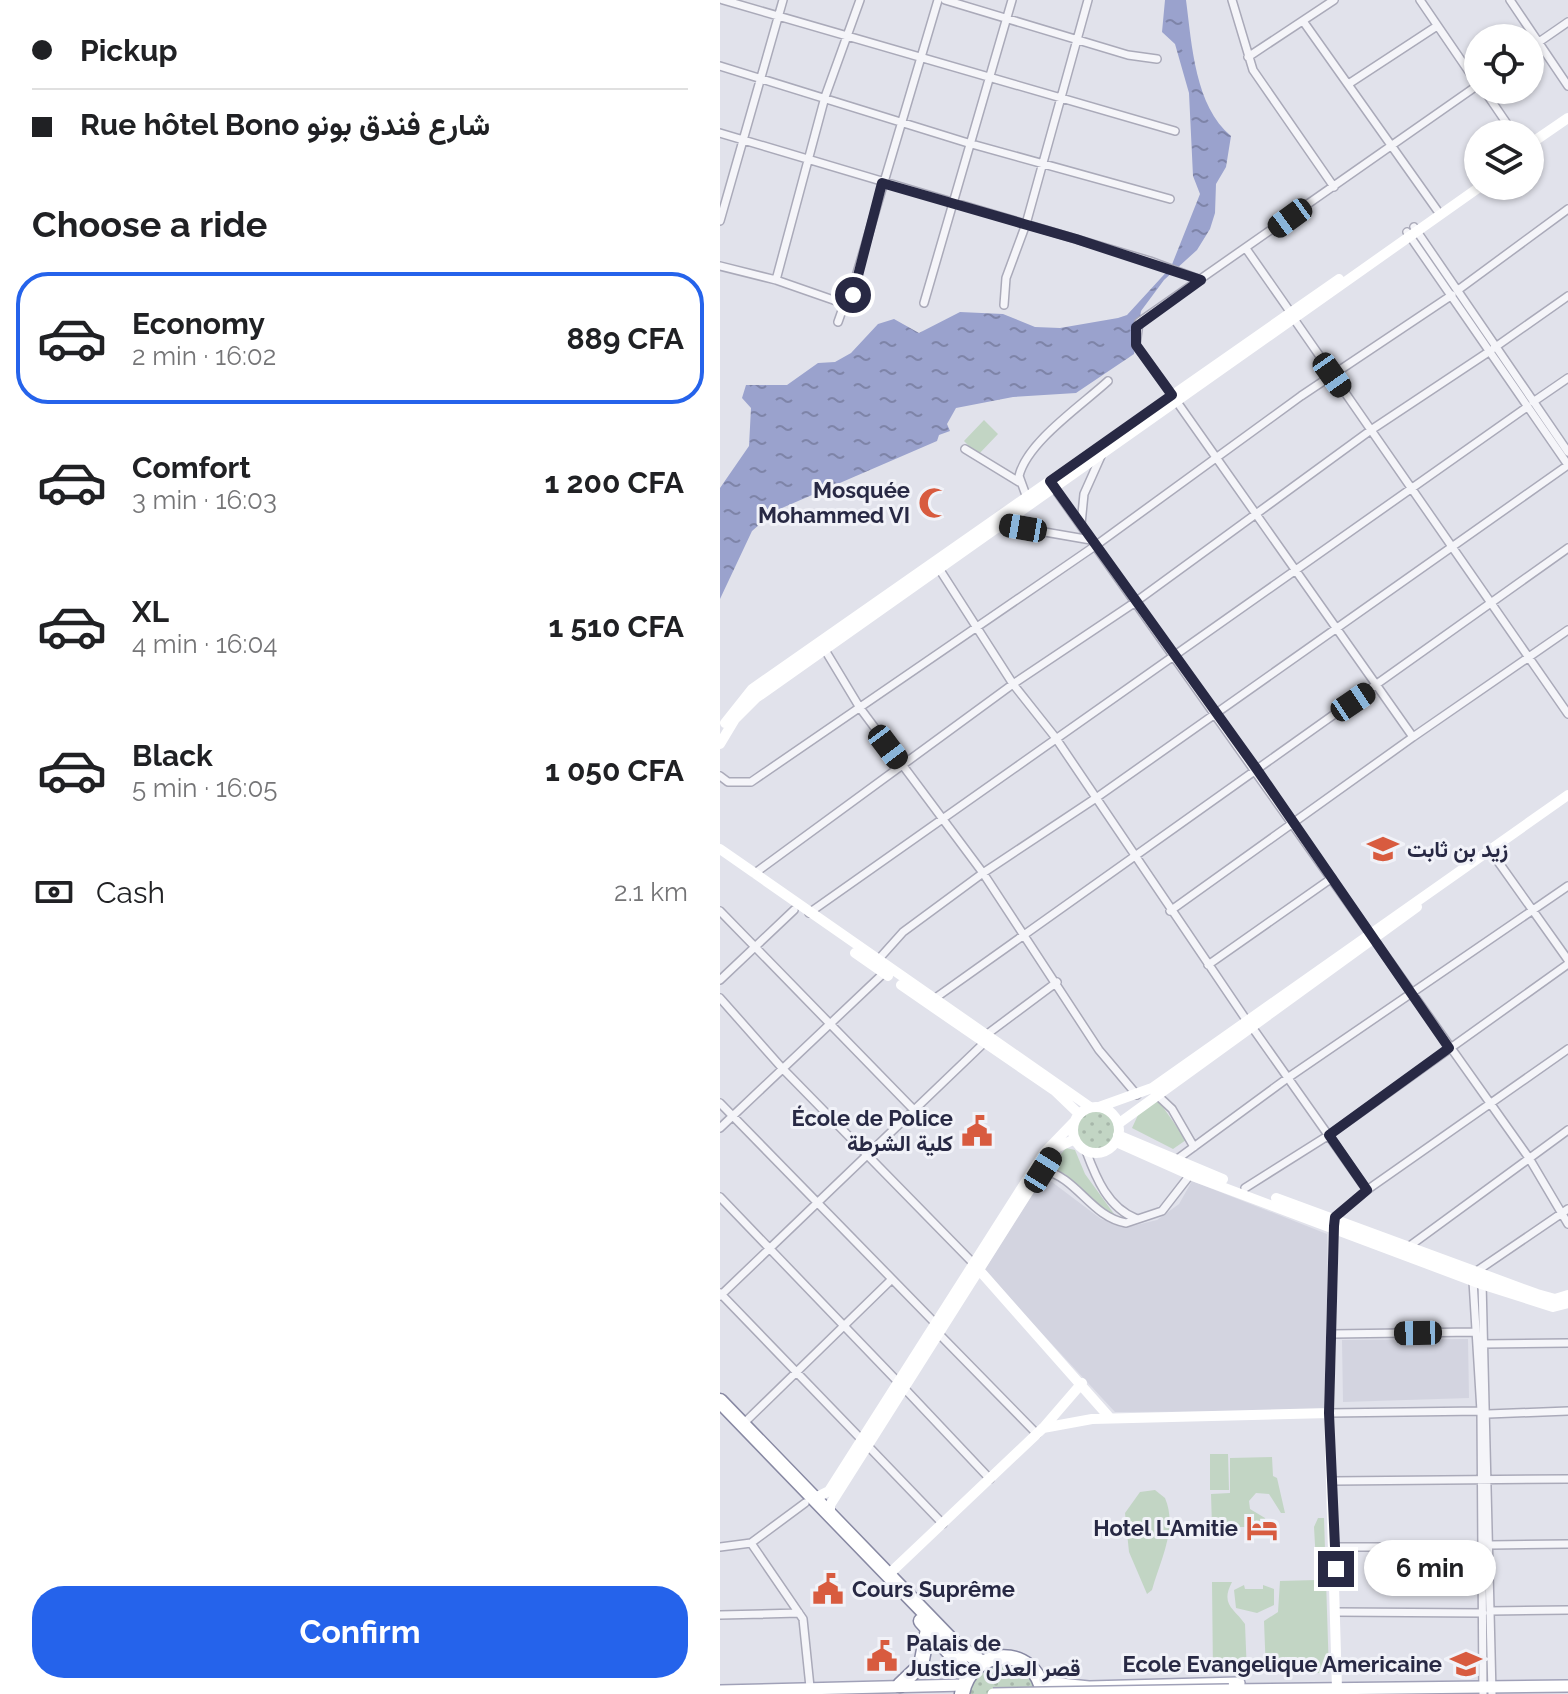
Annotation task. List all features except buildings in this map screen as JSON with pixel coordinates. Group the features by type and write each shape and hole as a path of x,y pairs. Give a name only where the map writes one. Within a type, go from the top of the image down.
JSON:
{"highway":[{"path":"720,1401 809,1501 830,1517 957,1646 981,1662"},
{"path":"720,1413 809,1501 928,1629 965,1684 981,1662 1000,1656 1020,1660 1042,1688"},
{"path":"900,1685 921,1665 928,1629"}],"main road":[{"path":"1042,1688 1248,1683 1282,1690"},
{"path":"720,1691 965,1684"},
{"path":"993,1694 1488,1690 1568,1686"}],"street":[{"path":"723,0 850,34 921,59 1175,131"},
{"path":"720,221 783,0"},
{"path":"776,280 811,159 825,97 860,0"},
{"path":"838,322 845,302 853,295 882,183 903,123 938,0"},
{"path":"945,0 1128,55 1157,59"},
{"path":"924,303 1012,0"},
{"path":"1004,305 1006,278 1026,224 1088,0"},
{"path":"1232,0 1253,70 1334,187"},
{"path":"1248,57 1334,0"},
{"path":"1420,0 1464,65"},
{"path":"1510,0 1527,24"},
{"path":"1303,21 1350,83 1437,210"},
{"path":"1544,39 1568,22"},
{"path":"1350,83 1437,26"},
{"path":"1544,50 1568,86"},
{"path":"720,66 968,143 1170,199"},
{"path":"1413,737 1136,345 1136,327 1464,95"},
{"path":"1544,134 1568,118"},
{"path":"1544,142 1568,126"},
{"path":"720,133 1026,224 1201,280"},
{"path":"1412,231 1464,193"},
{"path":"720,730 740,700 752,689 937,565 1004,525 1052,484 1464,194"},
{"path":"720,776 728,782 751,782 977,628 1568,209"},
{"path":"1412,231 1491,350 1568,452"},
{"path":"1247,250 1449,546 1492,602 1567,711"},
{"path":"720,266 845,302"},
{"path":"755,873 1013,684 1134,603 1371,430 1568,296"},
{"path":"809,913 1568,378"},
{"path":"1027,498 1019,482 1020,471 1029,454 1108,381"},
{"path":"720,1128 830,1026 881,967 903,932 1568,465 1530,404"},
{"path":"720,744 744,707 1027,498 1101,455 1159,410"},
{"path":"965,449 1019,482"},
{"path":"1081,526 1084,494 1101,455"},
{"path":"1052,484 1134,603 1256,768 1449,1048 1529,1158 1568,1224"},
{"path":"1004,525 1093,543"},
{"path":"934,999 1568,548"},
{"path":"937,565 1013,684 1055,737 1170,911 1367,1190"},
{"path":"1170,911 1568,630"},
{"path":"825,650 860,708 940,820 983,873 1099,1050 1137,1095"},
{"path":"1086,1151 1100,1153 1157,1095 1250,1024 1568,795"},
{"path":"1373,935 1568,802"},
{"path":"720,849 881,967 934,999 1055,1091 1077,1118 1075,1139 1086,1151 1094,1173 1113,1203 1125,1215 1137,1219"},
{"path":"1245,1188 1329,1135 1568,962 1492,853"},
{"path":"720,856 985,1039 1095,1107 1111,1113 1117,1134 1190,1175 1411,1245 1553,1307 1568,1303"},
{"path":"1208,965 1332,878"},
{"path":"1176,1160 1289,1077 1568,886"},
{"path":"720,980 794,910"},
{"path":"720,911 914,1110"},
{"path":"943,1524 721,1295 985,1039 1057,982"},
{"path":"720,998 782,1068 977,1268 1110,1418"},
{"path":"977,1268 1044,1153 1077,1118 1095,1107 1137,1095 1250,1024"},
{"path":"1337,1689 1329,1413 1334,1222 1367,1190 1568,1049"},
{"path":"1157,1095 1172,1109 1194,1147"},
{"path":"720,1103 937,1329 1040,1431"},
{"path":"1411,1245 1568,1130"},
{"path":"1117,1134 1245,1188 1480,1276 1548,1298 1561,1299 1568,1295"},
{"path":"830,1517 830,1505 865,1443 937,1329 1056,1148 1075,1139"},
{"path":"1043,1170 1069,1181 1110,1218 1126,1223 1169,1205 1190,1175"},
{"path":"720,1197 990,1479"},
{"path":"1484,1413 1474,1332 1480,1276 1568,1209"},
{"path":"1480,1276 1488,1690"},
{"path":"743,1424 892,1279"},
{"path":"1333,1334 1474,1332"},
{"path":"1482,1344 1568,1343"},
{"path":"888,1575 1040,1431 1082,1383"},
{"path":"1040,1431 1110,1418 1568,1411"},
{"path":"720,1547 751,1543 809,1501 829,1491 865,1443"},
{"path":"1333,1481 1568,1479"},
{"path":"751,1543 799,1613 810,1687"},
{"path":"1335,1547 1568,1544"},
{"path":"1336,1612 1568,1610"},
{"path":"720,1615 799,1613"}],"shaded area":[{"path":"1044,1176 1101,1219 1128,1227 1157,1220 1179,1204 1192,1181 1327,1234 1330,1411 1115,1412 984,1271"},
{"path":"1468,1339 1469,1398 1343,1402 1342,1340"}],"green space":[{"path":"984,420 998,434 978,455 964,441"},
{"path":"1158,1100 1186,1140 1173,1149 1132,1128 1138,1115"},
{"path":"1096,1111 1109,1117 1115,1130 1109,1143 1096,1149 1083,1143 1077,1130 1083,1117"},
{"path":"1066,1148 1075,1150 1085,1174 1117,1218 1108,1215 1065,1174 1050,1167"},
{"path":"1210,1454 1228,1454 1229,1490 1210,1490"},
{"path":"1272,1457 1273,1476 1277,1478 1285,1513 1281,1513 1269,1494 1256,1493 1249,1501 1250,1509 1265,1518 1267,1527 1212,1527 1211,1494 1230,1493 1230,1458"},
{"path":"1155,1490 1165,1498 1170,1521 1163,1556 1152,1590 1147,1594 1129,1552 1125,1513 1140,1492"},
{"path":"1318,1518 1324,1518 1329,1673 1266,1673 1264,1621 1278,1612 1280,1581 1317,1580 1314,1527"},
{"path":"1212,1582 1232,1582 1227,1596 1233,1610 1245,1624 1247,1674 1213,1674"},
{"path":"1244,1585 1245,1589 1263,1589 1263,1585 1274,1589 1274,1605 1257,1613 1236,1608 1234,1590"},
{"path":"1010,1662 1030,1674 1038,1694 966,1694 973,1679 982,1670 994,1664"}],"water":[{"path":"1165,0 1186,0 1197,74 1210,109 1231,136 1226,167 1216,184 1215,213 1210,229 1197,250 1164,280 1141,311 1134,354 1076,393 1013,397 956,408 947,424 950,431 939,435 937,441 775,511 752,531 720,599 720,488 749,446 751,408 742,398 746,385 787,385 818,363 835,362 851,353 878,324 894,319 919,333 960,312 1003,314 1035,327 1060,328 1118,318 1127,315 1171,267 1200,194 1193,176 1189,93 1175,44 1162,32"}],"place":[{"name":"Mosquée Mohammed VI","path":"934,503"},
{"name":"زيد بن ثابت","path":"1383,849"},
{"name":"École de Police كلية الشرطة","path":"977,1131"},
{"name":"Hotel L'Amitie","path":"1262,1528"},
{"name":"Cours Suprême","path":"828,1589"},
{"name":"Palais de Justice قصر العدل","path":"882,1656"},
{"name":"Ecole Evangelique Americaine","path":"1466,1664"}],"route":[{"path":"853,295 882,183 1150,261 1201,280 1136,327 1136,345 1172,395 1050,481 1256,768 1449,1048 1329,1135 1367,1190 1335,1217 1334,1226 1329,1413 1336,1569"}]}
